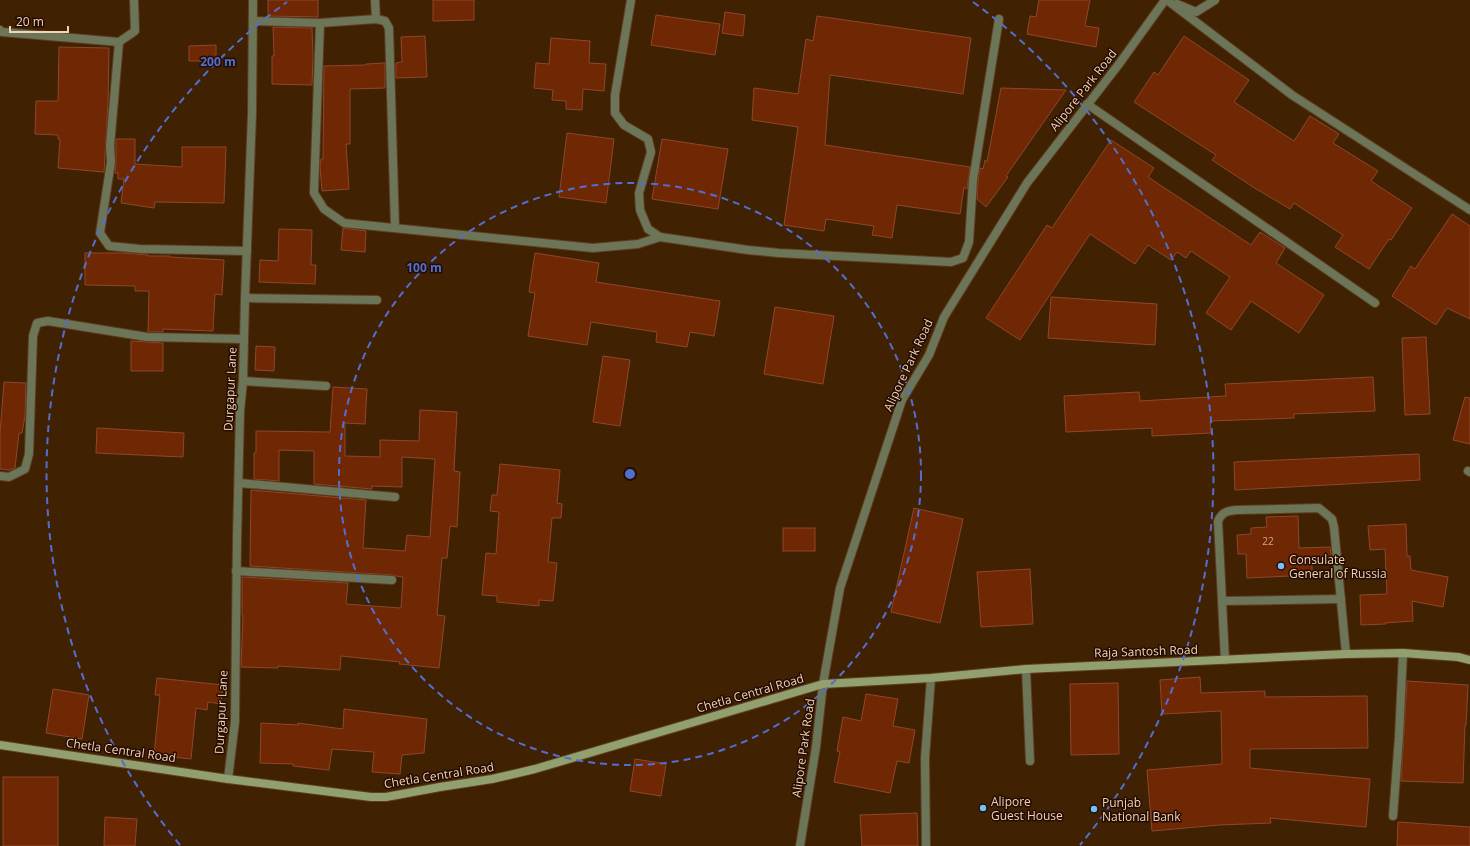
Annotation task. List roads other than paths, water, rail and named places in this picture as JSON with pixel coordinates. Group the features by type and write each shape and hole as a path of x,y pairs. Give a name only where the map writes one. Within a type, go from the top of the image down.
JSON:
{"main road":[{"name":"Raja Santosh Road","path":"823,684 931,678 1026,669 1346,654 1402,654 1458,657 1470,660"},
{"name":"Chetla Central Road","path":"0,745 228,778 371,797 386,797 492,779 535,769 823,684"}],"street":[{"path":"0,30 2,32 119,42 135,31 134,0"},
{"name":"Durgapur Lane","path":"228,778 235,722 236,571 240,411 243,381 254,21 253,0"},
{"path":"375,0 376,19"},
{"path":"631,0 615,95 615,113 624,125 648,139 651,152 639,193 640,210 648,229 660,237 779,254 951,262 963,258 969,242 973,180 999,19"},
{"path":"1167,0 1196,12 1215,0"},
{"path":"1167,0 1292,95 1470,210"},
{"name":"Alipore Park Road","path":"800,846 816,747 823,684 840,588 902,400 929,355 944,317 1027,183 1167,0"},
{"path":"254,21 320,23 376,19 385,21 389,28 395,228"},
{"path":"320,23 314,193 324,209 344,223 593,248 638,244 660,237"},
{"path":"119,42 110,146 111,162 100,233 109,246 140,249 247,251"},
{"path":"1087,104 1375,303"},
{"path":"245,298 377,300"},
{"path":"0,476 9,477 25,469 29,454 33,336 37,323 48,321 147,336 244,339"},
{"path":"243,381 326,386"},
{"path":"239,483 395,497"},
{"path":"1225,660 1218,521 1221,514 1236,510 1319,508 1332,519 1346,654"},
{"path":"236,571 392,580"},
{"path":"1223,601 1341,599"},
{"path":"1393,816 1399,737 1402,654"},
{"path":"1026,669 1030,761"},
{"path":"926,846 925,758 931,678"}],"place":[{"name":"Consulate General of Russia","path":"1281,566"},
{"name":"Alipore Guest House","path":"983,808"},
{"name":"Punjab National Bank","path":"1094,809"}]}
